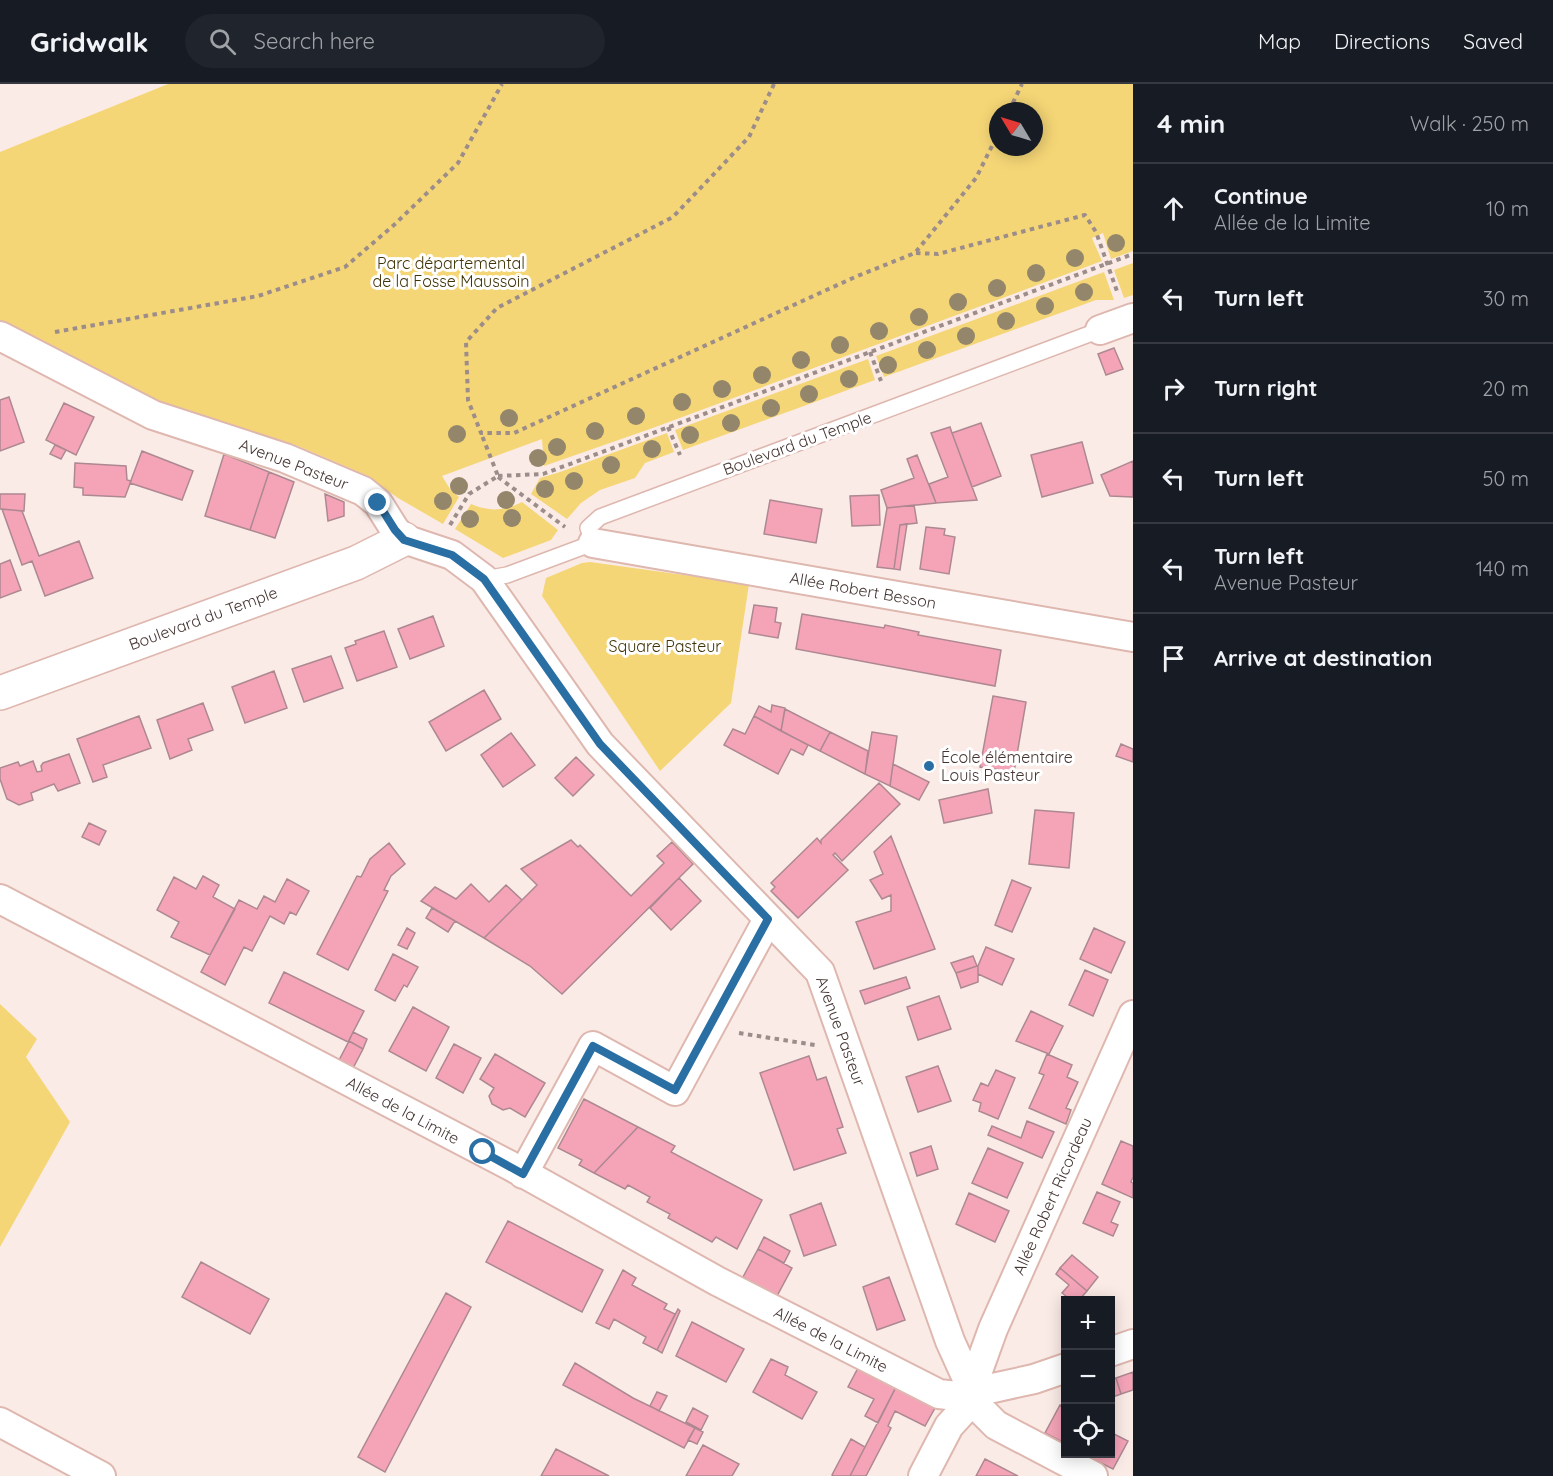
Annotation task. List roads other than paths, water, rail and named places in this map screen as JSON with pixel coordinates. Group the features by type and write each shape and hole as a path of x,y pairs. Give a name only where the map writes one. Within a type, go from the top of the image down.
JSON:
{"street":[{"name":"Boulevard du Temple","path":"1100,330 1130,319"},
{"name":"Avenue Pasteur","path":"2,340 153,415 285,458 363,491 378,503 404,540 452,555 484,579 600,744 820,972 951,1341 975,1393"},
{"name":"Boulevard du Temple","path":"0,693 356,563 404,540"},
{"name":"Allée Robert Besson","path":"593,543 1133,637"},
{"name":"Allée de la Limite","path":"0,899 523,1174 717,1281 939,1394 975,1393"},
{"path":"523,1174 593,1046 675,1090 768,919"},
{"name":"Allée Robert Ricordeau","path":"975,1393 993,1329 1133,1015"},
{"path":"1115,1350 1133,1344"},
{"path":"922,1476 948,1426 975,1393 1034,1379 1061,1369"},
{"path":"975,1393 996,1425 1094,1476"},
{"path":"0,1422 101,1476"}],"lane":[{"name":"Boulevard du Temple","path":"593,543 588,528 600,517 1100,330"},
{"path":"484,579 507,574 593,543"}],"place":[{"name":"École élémentaire Louis Pasteur","path":"929,766"}],"park label":[{"name":"Parc départemental de la Fosse Maussoin","path":"451,272"},
{"name":"Square Pasteur","path":"665,646"}]}
